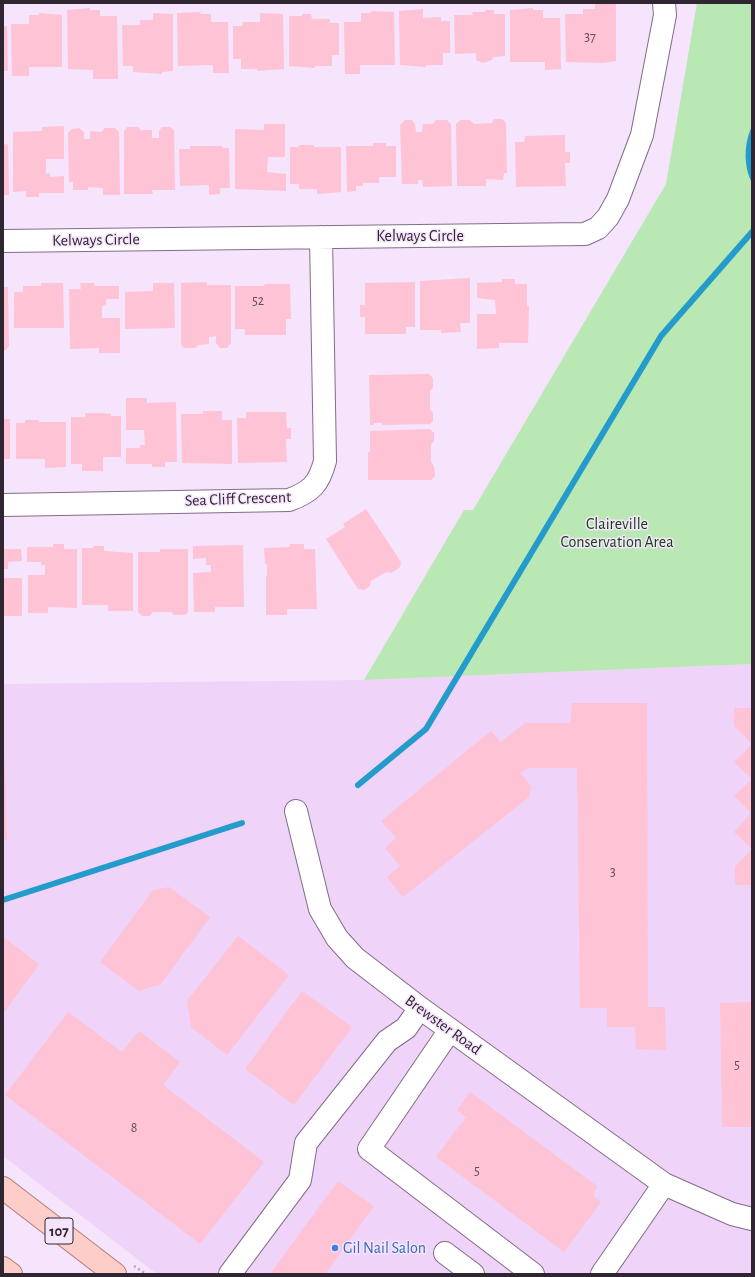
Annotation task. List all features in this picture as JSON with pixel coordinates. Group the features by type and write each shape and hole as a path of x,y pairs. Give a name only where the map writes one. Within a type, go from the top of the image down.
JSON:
{"main road":[{"name":"107","path":"3,1188 115,1274"},
{"path":"3,1268 11,1274"}],"street":[{"name":"Kelways Circle","path":"3,241 585,234 598,228 608,217 618,199 642,135 665,15 664,3"},
{"name":"Sea Cliff Crescent","path":"3,505 288,500 302,495 314,487 321,475 325,461 321,237"},
{"name":"Brewster Road","path":"296,811 320,909 336,938 354,958 450,1030 664,1184 732,1214 752,1219"},
{"path":"230,1274 300,1180 306,1143 387,1041 406,1028 420,1008"},
{"path":"450,1030 369,1149 532,1274"},
{"path":"602,1274 664,1184"},
{"path":"445,1253 473,1274"}],"shaded area":[{"path":"752,664 752,1274 157,1274 3,1156 3,684 364,680"}],"green space":[{"name":"Claireville Conservation Area","path":"697,3 752,3 752,664 364,680 464,510 473,510 666,184"}],"water":[{"path":"752,126 752,183 747,169 746,147"}],"building":[{"path":"595,3 616,3 616,61 603,63 566,62 565,14 583,14 583,9 595,9"},
{"path":"90,8 90,10 100,10 100,16 117,16 118,79 93,79 93,70 68,69 67,10"},
{"path":"533,8 533,10 543,10 543,18 560,18 561,69 545,70 545,62 510,62 510,10"},
{"path":"423,9 423,18 441,17 441,21 450,21 450,53 443,53 443,65 426,65 426,67 400,65 399,11"},
{"path":"485,10 494,10 494,14 505,14 505,56 493,57 492,60 483,63 476,60 476,53 455,54 454,15 473,15 472,12 485,12"},
{"path":"371,11 394,12 395,65 360,65 360,74 345,74 344,22 361,22 361,13 371,13"},
{"path":"201,12 200,14 211,14 211,22 228,22 229,73 213,73 213,65 178,66 177,13"},
{"path":"39,13 62,15 62,67 29,67 29,76 12,76 11,24 29,24 29,15 39,15"},
{"path":"153,13 173,14 173,71 162,72 162,74 133,72 133,66 123,66 122,25 140,25 140,20 153,20"},
{"path":"260,13 283,14 284,69 257,71 257,69 241,69 241,59 233,59 233,26 242,26 243,22 260,22"},
{"path":"302,14 311,14 312,19 330,19 330,23 339,23 339,55 332,55 332,66 315,66 315,68 289,66 289,16 302,16"},
{"path":"3,26 7,26 8,71 3,71"},
{"path":"494,119 502,119 506,123 507,173 504,173 503,180 486,179 486,186 457,186 456,124 460,120 470,120 474,124 492,123"},
{"path":"405,120 412,120 415,124 416,132 422,132 423,124 433,124 436,120 447,120 451,124 452,186 423,187 422,180 418,180 418,184 402,184 400,125"},
{"path":"264,124 285,124 285,157 268,157 267,172 286,174 286,191 235,189 235,129 264,130"},
{"path":"64,126 64,159 46,159 46,174 50,173 50,177 64,176 64,193 39,193 39,197 26,197 26,191 13,192 13,132 42,131 42,127"},
{"path":"127,127 138,127 141,130 152,130 152,138 159,138 159,131 162,127 170,127 174,130 175,190 152,190 153,194 124,194 124,131"},
{"path":"79,128 84,132 84,139 90,139 90,131 101,132 105,128 115,128 119,132 120,195 103,195 103,188 88,187 88,190 73,190 73,182 69,182 68,133 72,129"},
{"path":"565,135 565,152 570,152 570,163 565,163 566,186 516,187 515,142 524,142 525,136"},
{"path":"373,143 386,143 386,146 396,146 396,177 379,177 379,183 363,183 363,186 356,186 356,191 347,192 346,146 373,146"},
{"path":"8,144 9,195 3,195 3,145"},
{"path":"299,145 314,145 314,147 341,147 341,192 317,194 317,189 299,189 299,184 290,184 290,147 299,147"},
{"path":"190,146 222,146 223,148 229,148 230,188 220,188 220,194 209,195 209,185 180,186 179,149 190,149"},
{"path":"470,278 470,323 460,323 461,332 441,333 441,330 420,330 420,281"},
{"path":"502,279 515,279 515,284 527,284 527,306 529,306 528,343 499,343 499,348 477,349 477,314 496,314 495,300 477,298 477,283 502,282"},
{"path":"207,282 207,285 231,285 231,343 227,348 220,348 216,343 216,336 209,337 209,344 198,345 195,348 184,348 181,345 181,283"},
{"path":"415,282 415,327 406,327 406,334 365,334 365,317 360,317 360,305 365,305 365,283"},
{"path":"41,283 63,283 64,328 14,328 14,292 23,292 23,286 41,286"},
{"path":"80,283 94,283 95,286 119,286 119,299 106,299 106,305 102,306 102,318 120,318 120,353 99,353 99,348 70,349 69,289 81,289"},
{"path":"153,283 174,283 175,328 125,329 125,292 153,291"},
{"path":"265,284 290,284 291,319 286,319 286,335 245,335 245,329 235,329 235,286 264,286"},
{"path":"3,287 8,287 9,346 6,350 3,350"},
{"path":"429,374 433,378 433,388 430,391 430,410 433,413 433,421 430,424 382,425 382,423 374,423 374,425 370,425 369,375"},
{"path":"126,398 147,398 147,403 176,402 177,462 165,462 165,467 152,467 152,464 126,464 126,448 140,448 140,445 145,445 144,430 126,430"},
{"path":"203,411 222,411 222,420 232,420 232,464 182,463 181,414 203,414"},
{"path":"246,412 286,412 287,428 291,428 291,439 286,439 287,462 238,463 237,418 246,418"},
{"path":"85,413 101,413 111,414 111,416 121,416 121,457 103,457 103,471 82,471 82,464 71,464 71,417 85,417"},
{"path":"3,419 10,419 10,459 3,459"},
{"path":"25,420 39,420 39,422 66,422 66,467 45,468 45,459 16,459 16,423 25,423"},
{"path":"430,429 434,433 434,441 431,444 431,462 434,466 435,476 431,480 368,480 370,431"},
{"path":"366,509 401,562 400,567 391,573 386,572 371,581 370,586 364,590 358,589 326,539 345,527 343,524"},
{"path":"53,544 64,544 64,549 77,549 77,608 48,607 48,613 28,613 28,575 45,575 45,565 41,565 41,562 27,562 27,547 53,547"},
{"path":"290,544 304,544 304,549 315,549 317,609 287,609 287,615 266,615 267,564 265,564 264,548 290,547"},
{"path":"243,545 244,607 215,607 215,612 194,612 193,573 211,572 211,565 206,565 206,558 193,559 193,546"},
{"path":"93,546 104,546 104,551 133,553 133,611 108,611 108,605 82,605 82,548 93,548"},
{"path":"3,549 21,549 22,561 8,562 8,569 3,569"},
{"path":"160,549 188,549 188,612 185,615 174,615 171,612 153,612 150,616 142,616 138,612 138,552 160,552"},
{"path":"3,578 22,578 22,616 3,616"},
{"path":"572,703 647,703 648,1007 665,1007 666,1050 636,1049 635,1027 607,1027 607,1008 580,1008 577,768 528,768 521,773 531,787 529,797 403,897 387,877 400,866 385,848 396,838 381,821 491,731 501,742 525,723 570,723"},
{"path":"734,708 752,708 752,744 734,726"},
{"path":"3,713 7,839 3,840"},
{"path":"752,744 752,779 734,762"},
{"path":"752,779 752,849 734,832 751,813 734,796"},
{"path":"752,849 752,885 735,885 735,867"},
{"path":"169,887 210,917 161,984 139,991 100,962 153,890"},
{"path":"238,936 289,975 227,1055 191,1027 187,1001"},
{"path":"3,937 39,964 3,1014"},
{"path":"302,991 352,1027 294,1105 245,1069"},
{"path":"752,1002 752,1127 722,1127 720,1003"},
{"path":"68,1012 122,1052 139,1031 180,1062 163,1085 264,1162 200,1244 5,1095"},
{"path":"470,1092 597,1186 593,1196 601,1202 564,1252 436,1157 466,1117 457,1110"},
{"path":"338,1181 374,1206 325,1274 270,1274"}],"waterway":[{"path":"358,785 426,729 661,336 752,232"},
{"path":"3,900 242,823"}],"place":[{"name":"Gil Nail Salon","path":"335,1248"}]}
